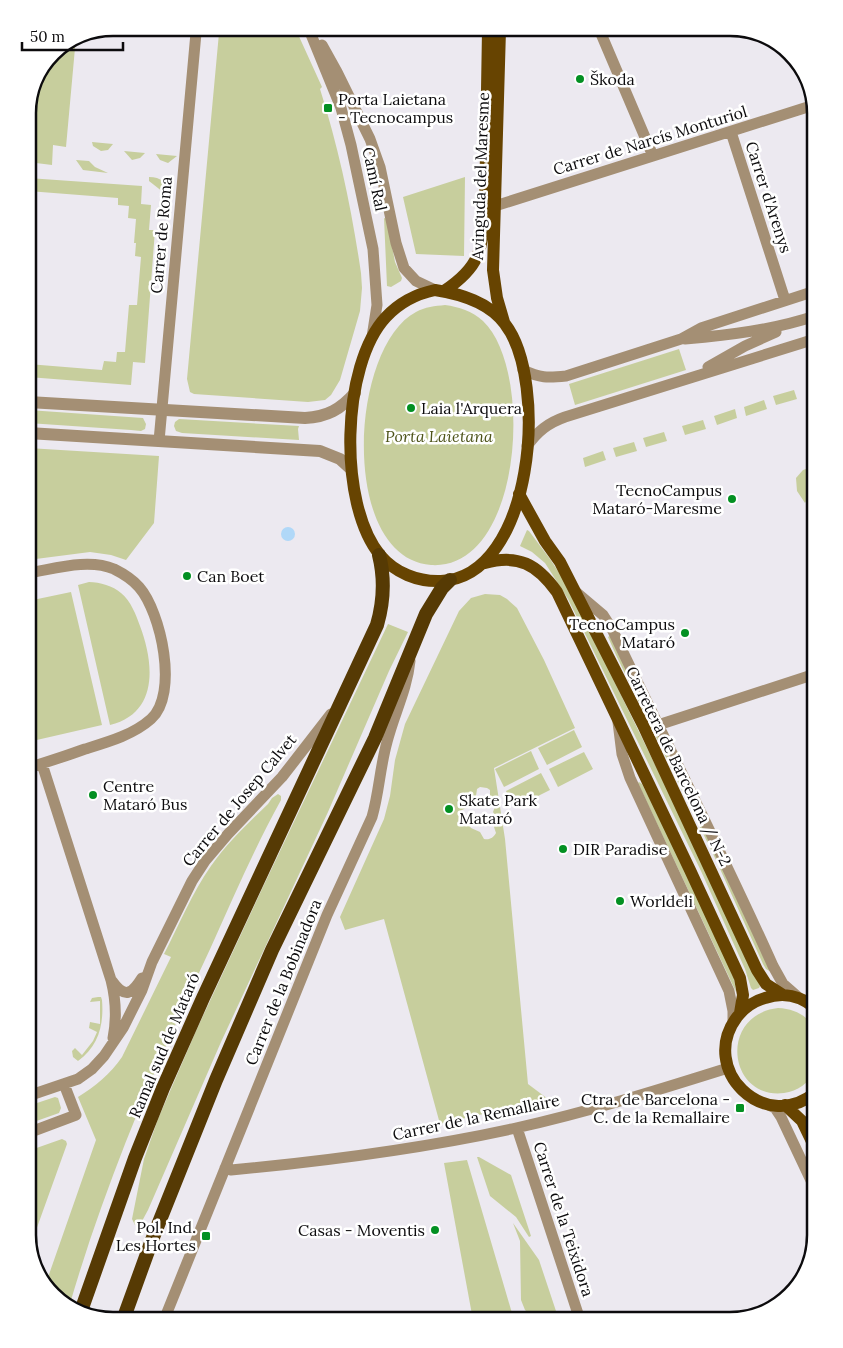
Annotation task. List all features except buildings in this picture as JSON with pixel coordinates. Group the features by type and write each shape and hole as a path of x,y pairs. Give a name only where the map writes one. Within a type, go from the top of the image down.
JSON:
{"highway":[{"name":"Ramal sud de Mataró","path":"83,1306 163,1088 203,998 368,646 380,615 383,592 384,578 379,555"},
{"path":"126,1312 152,1240 223,1063 272,950 375,738 431,605 442,588 450,580"}],"main road":[{"name":"Avinguda del Maresme","path":"440,290 465,275 476,262 483,237 488,36"},
{"name":"Avinguda del Maresme","path":"500,36 493,270 497,298 504,322"},
{"path":"440,290 455,293 481,303 504,322 514,337 523,370 528,410 527,446 519,494 509,525 503,539 484,563 468,574 450,580 431,581 406,575 396,570 379,555 372,544 362,521 354,492 350,434 355,393 361,367 372,339 385,318 397,306 415,296 440,290"},
{"name":"Carretera de Barcelona / N-2","path":"519,494 545,541 560,562 643,725 757,970 766,984 783,995"},
{"path":"484,563 501,559 523,562 538,569 546,577 556,592 617,718 740,978 743,995 736,1018 726,1040 725,1049 728,1068 732,1078 744,1091 758,1101 769,1105 785,1106 798,1103 807,1098"},
{"path":"736,1018 760,999 783,995 799,998 807,1003"},
{"path":"785,1106 802,1121 807,1131"}],"street":[{"name":"Carrer de Roma","path":"159,441 196,36"},
{"name":"Camí Ral","path":"313,36 341,108 373,249 377,305 372,339"},
{"name":"Camí Ral","path":"314,36 337,72 370,139 380,167 396,243 404,268 416,281 440,290"},
{"path":"602,36 653,156"},
{"name":"Carrer de Narcís Monturiol","path":"495,206 806,107"},
{"name":"Carrer d'Arenys","path":"730,132 786,300"},
{"path":"523,370 538,377 566,376 681,339 701,328 807,294"},
{"path":"692,377 744,346 807,319"},
{"path":"681,339 742,334 795,323"},
{"path":"527,446 536,434 552,422 807,342"},
{"path":"36,402 305,418 317,417 336,411 355,393"},
{"path":"36,433 320,451 340,459 351,469"},
{"path":"36,573 85,564 98,565 114,569 139,587 148,601 157,622 165,667 163,693 152,718 126,736 36,766"},
{"path":"576,592 603,615 612,629 710,829 776,973 783,984 799,998"},
{"name":"Carrer de la Bobinadora","path":"167,1312 327,915 372,817 386,743 408,680 411,652"},
{"path":"658,725 807,677"},
{"name":"Carrer de Josep Calvet","path":"112,980 119,990 130,993 135,989 152,962 192,881 205,862 228,834 282,777 315,736 346,692"},
{"path":"42,764 112,980 116,998 116,1024 111,1043"},
{"name":"Carrer de Josep Calvet","path":"36,1093 78,1079 92,1069 104,1056 111,1043 124,1028 142,990 152,962"},
{"name":"Carrer de la Remallaire","path":"225,1168 231,1170 355,1158 461,1140 518,1128 617,1102 728,1068"},
{"path":"36,1130 76,1115 64,1084"},
{"path":"769,1105 775,1108 781,1117 807,1170"},
{"name":"Carrer de la Teixidora","path":"518,1128 577,1312"}],"green space":[{"path":"219,36 299,36 322,87 320,89 344,180 361,273 360,311 340,380 331,395 325,400 308,402 194,394 190,392 187,379"},
{"path":"75,47 66,147 53,145 52,165 36,163 36,108 44,79 52,66 62,55"},
{"path":"92,142 113,144 108,150 101,151 93,146"},
{"path":"124,151 145,153 140,158 132,160"},
{"path":"156,154 177,156 168,163 160,160"},
{"path":"76,160 89,161 95,167 108,173 83,170"},
{"path":"149,177 163,181 172,194 163,192 149,181"},
{"path":"465,177 464,256 416,254 403,197"},
{"path":"36,179 142,186 141,204 151,205 149,230 155,230 145,363 133,362 131,385 36,378 36,365 102,370 104,361 116,362 117,352 125,352 129,305 137,305 141,257 135,256 136,219 128,218 129,206 118,205 118,198 36,192"},
{"path":"384,218 387,219 395,262 402,278 401,281 391,287 387,286"},
{"name":"Porta Laietana","path":"445,305 465,310 483,321 499,346 510,381 513,421 511,464 501,503 485,536 461,558 431,565 401,554 380,527 368,491 364,449 367,406 377,365 394,333 416,312 434,306"},
{"path":"679,349 686,370 575,405 569,384"},
{"path":"794,390 797,399 776,405 773,396"},
{"path":"764,400 767,409 746,416 744,407"},
{"path":"735,409 737,418 717,425 714,416"},
{"path":"36,411 143,418 146,424 145,429 141,431 36,424"},
{"path":"179,419 299,426 299,440 182,433 176,431 174,426 175,422"},
{"path":"703,420 706,429 685,435 682,426"},
{"path":"664,432 667,441 646,447 643,438"},
{"path":"634,442 637,451 616,457 613,448"},
{"path":"36,448 159,456 154,523 126,560 111,555 90,552 36,559"},
{"path":"603,451 606,460 585,467 583,458"},
{"path":"807,469 807,499 805,503 797,491 796,478 803,470"},
{"path":"527,530 550,559 567,585 694,844 760,986 759,988 753,990 751,988 745,969 701,871 568,599 545,563 532,552 520,546"},
{"path":"89,582 110,586 128,600 145,640 148,655 149,685 145,698 137,710 126,719 110,725 78,585"},
{"path":"71,592 102,725 36,740 36,599"},
{"path":"485,594 500,595 517,608 544,660 575,728 494,768 505,839 528,1084 548,1099 440,1124 384,919 345,930 340,917 384,819 390,796 395,760 405,724 459,611 471,598","holes":["480,787 490,790 490,798 496,804 493,812 498,820 494,827 496,833 494,836 484,839 480,832 469,825 461,823 459,815 460,811 468,807 470,796 476,796 477,789"]},
{"path":"388,624 408,632 389,671 328,812 221,1042 148,1210 141,1223 135,1225 132,1219 144,1159 158,1119 196,1031"},
{"path":"611,635 773,973 766,969 763,964 716,860 616,655 608,637"},
{"path":"574,730 582,747 547,765 538,748"},
{"path":"531,751 539,769 504,787 495,769"},
{"path":"584,752 593,769 558,787 549,769"},
{"path":"541,773 550,790 514,808 506,791"},
{"path":"638,783 642,784 687,873 734,978 736,992"},
{"path":"278,794 281,796 281,800 244,873 151,1080 115,1169 71,1300 55,1286 48,1277 96,1140 78,1097 113,1069 122,1057 171,957 164,954 204,876 231,841"},
{"path":"101,997 102,1018 99,1034 91,1049 78,1061 73,1057 72,1051 75,1048 82,1055 93,1041 97,1032 89,1028 90,1022 100,1024 100,1001 90,1002 92,998"},
{"path":"778,1008 790,1010 807,1019 807,1082 802,1086 784,1093 765,1092 751,1084 742,1071 737,1056 739,1040 746,1025 759,1014"},
{"path":"55,1097 58,1098 61,1108 59,1113 36,1121 36,1103"},
{"path":"62,1139 67,1144 36,1230 36,1148"},
{"path":"477,1157 511,1175 531,1236 529,1237 516,1217 490,1196"},
{"path":"467,1160 512,1312 472,1312 444,1163"},
{"path":"513,1223 539,1260 556,1312 527,1312 525,1310 521,1300 520,1241"}],"water":[{"path":"285,527 291,527 295,534 291,541 285,541 281,537 281,531"}],"place":[{"name":"Škoda","path":"580,79"},
{"name":"Porta Laietana - Tecnocampus","path":"328,108"},
{"name":"Laia l'Arquera","path":"411,408"},
{"name":"TecnoCampus Mataró-Maresme","path":"732,499"},
{"name":"Can Boet","path":"187,576"},
{"name":"TecnoCampus Mataró","path":"685,633"},
{"name":"Centre Mataró Bus","path":"93,795"},
{"name":"Skate Park Mataró","path":"449,809"},
{"name":"DIR Paradise","path":"563,849"},
{"name":"Worldeli","path":"620,901"},
{"name":"Ctra. de Barcelona - C. de la Remallaire","path":"740,1108"},
{"name":"Casas - Moventis","path":"435,1230"},
{"name":"Pol. Ind. Les Hortes","path":"206,1236"}]}
